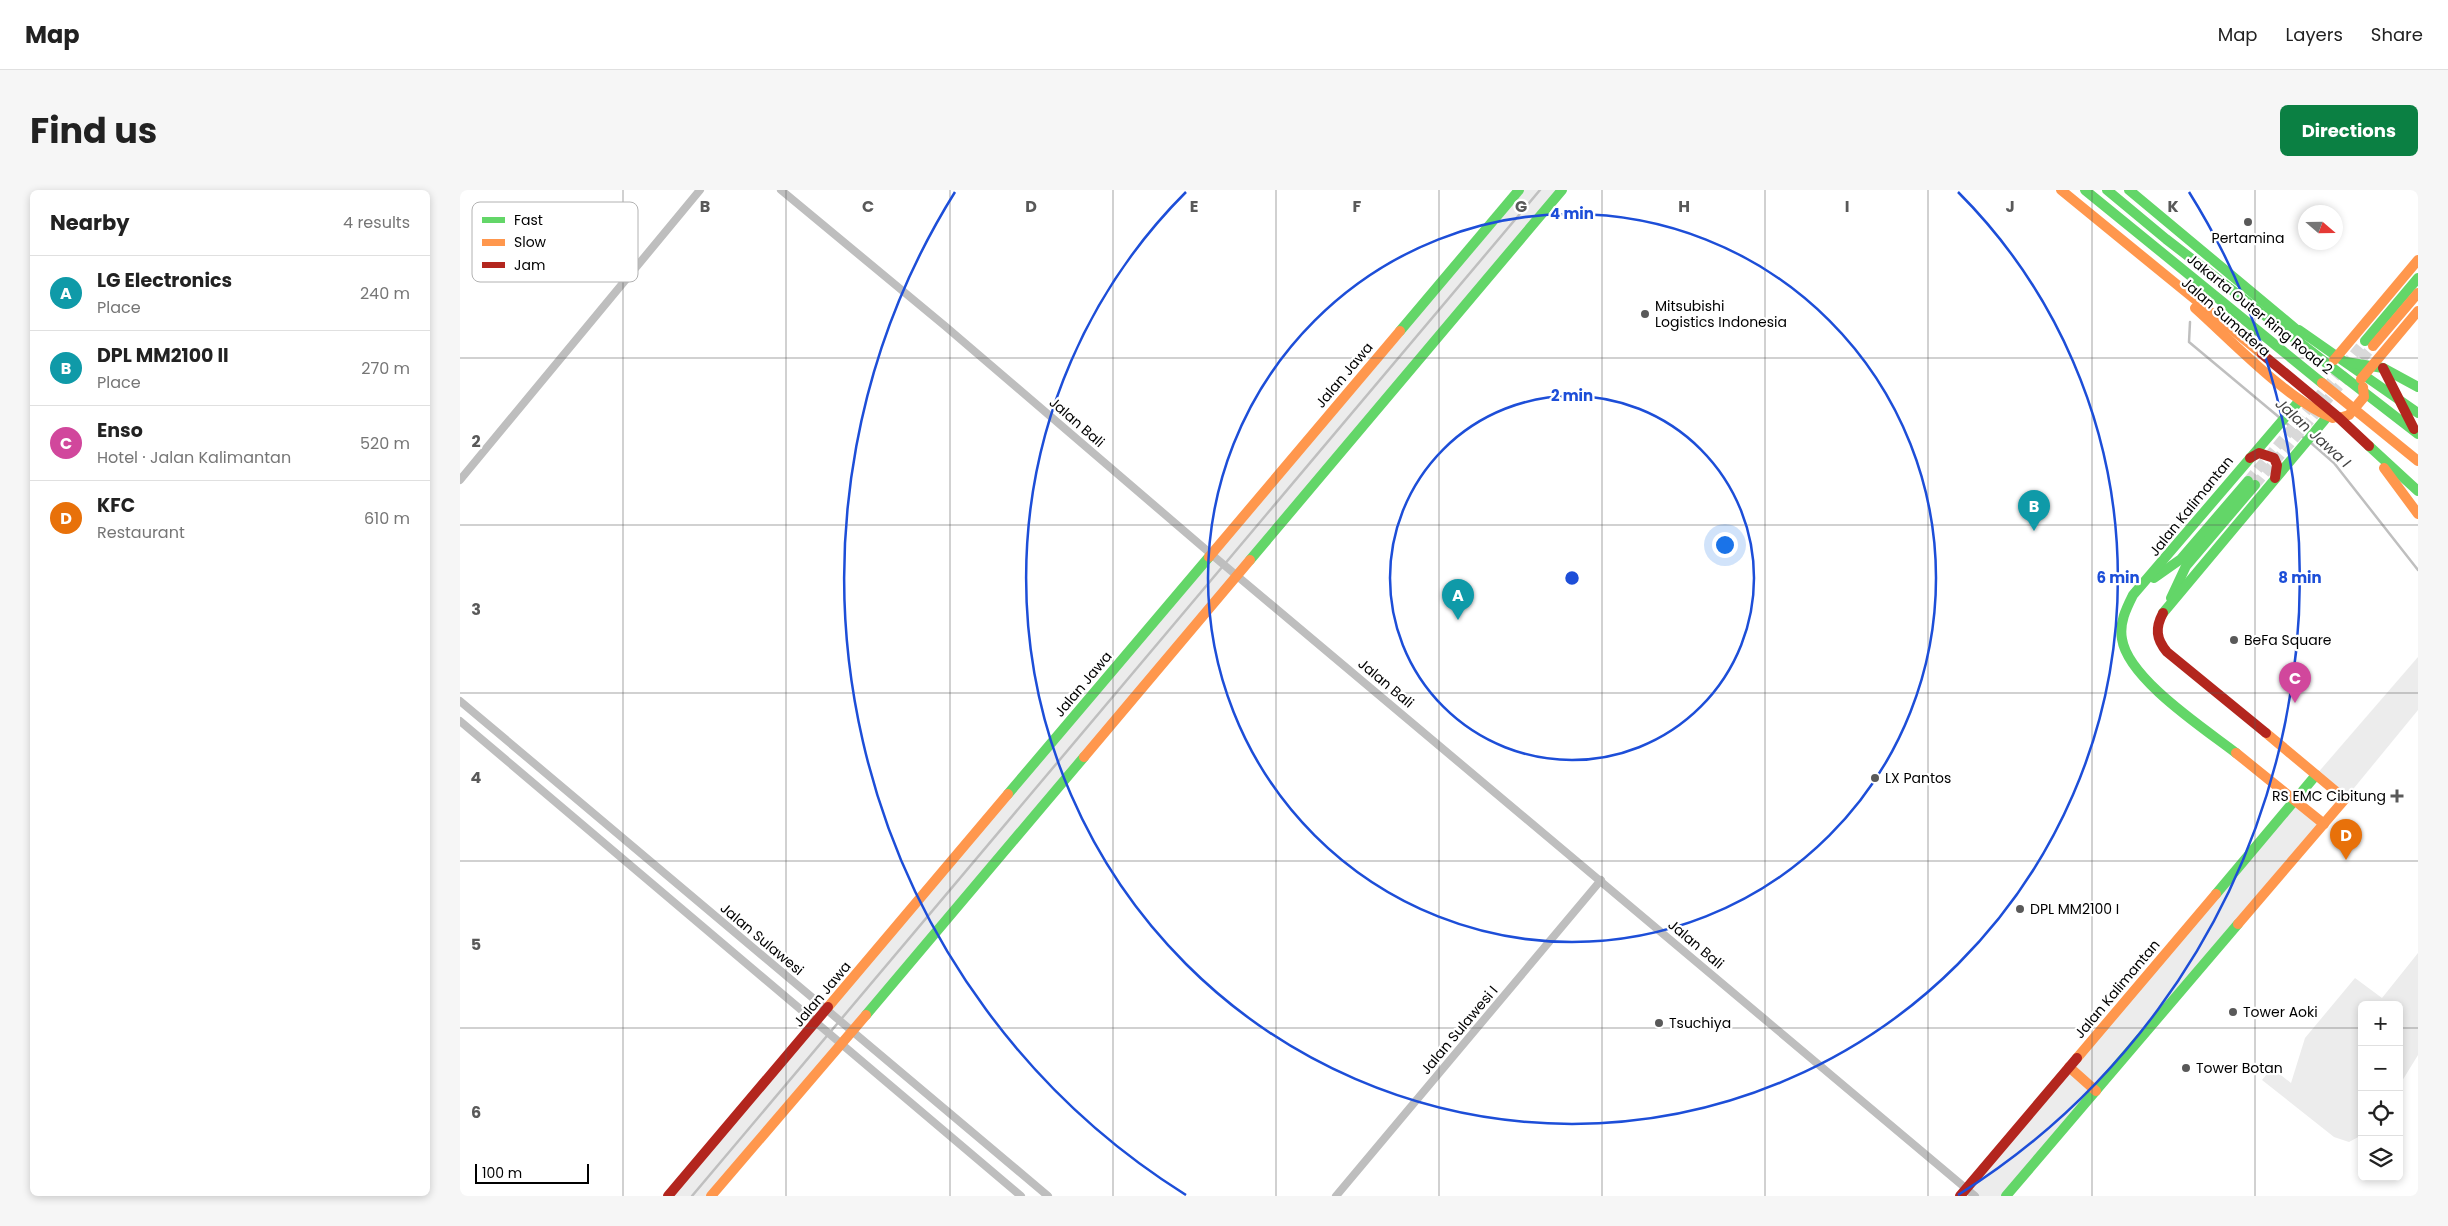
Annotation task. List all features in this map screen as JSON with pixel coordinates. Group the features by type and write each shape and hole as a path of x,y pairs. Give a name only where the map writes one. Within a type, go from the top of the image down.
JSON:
{"main road":[{"name":"Jalan Jawa","path":"668,1196 830,1011 1214,556 1519,190"},
{"path":"711,1196 1234,572 1562,190"},
{"name":"Jalan Sumatera","path":"2058,190 2300,400 2348,426 2418,479"},
{"path":"2062,190 2334,417 2418,491"},
{"name":"Jakarta Outer Ring Road 2","path":"2085,190 2418,461"},
{"name":"Jakarta Outer Ring Road 2","path":"2107,190 2166,239 2418,435"},
{"path":"2006,1196 2345,799 2159,644 2156,634 2157,622 2166,609 2314,433 2334,417 2349,415 2364,397 2361,385 2129,190"},
{"path":"2166,239 2418,413"},
{"path":"2333,360 2418,260"},
{"path":"2418,278 2369,343 2418,293"},
{"path":"2361,385 2378,366 2418,310"},
{"path":"2333,360 2378,366 2418,388"},
{"path":"2378,366 2418,435"},
{"name":"Jalan Kalimantan","path":"2300,400 2247,460 2141,587 2124,609 2121,626 2123,646 2130,660 2140,673 2184,712 2324,824"},
{"path":"2334,417 2418,479"},
{"path":"2348,426 2369,447 2418,514"},
{"path":"2247,460 2259,453 2274,458 2277,470 2272,483"},
{"path":"2141,587 2181,560 2251,483 2186,566 2166,609"},
{"name":"Jalan Kalimantan","path":"1963,1192 2316,775"},
{"path":"2069,1067 2096,1091"}],"street":[{"path":"638,265 700,190"},
{"name":"Jalan Bali","path":"781,190 976,351 1214,556 1601,880 1963,1192 1975,1196"},
{"path":"460,480 624,282"},
{"name":"Jalan Sulawesi","path":"460,701 1048,1196"},
{"name":"Jalan Sulawesi","path":"460,721 1021,1196"},
{"name":"Jalan Sulawesi I","path":"1336,1196 1601,880"}],"shaded area":[{"path":"1519,190 1562,190 853,1031 827,1009"},
{"path":"2418,657 2418,710 2345,799 2316,775"},
{"path":"2295,800 2324,824 2005,1196 1960,1196"},
{"path":"2418,953 2418,1055 2403,1079 2403,1001 2358,1001 2358,1137 2349,1142 2334,1137 2262,1080 2272,1068 2291,1083 2305,1038 2355,978 2382,998"},
{"path":"816,1022 842,1044 711,1196 668,1196"}],"waterway":[{"path":"692,1196 1540,190"},
{"name":"Jalan Jawa I","path":"2190,322 2189,342 2280,418"},
{"name":"Jalan Jawa I","path":"2285,422 2305,439"},
{"name":"Jalan Jawa I","path":"2310,442 2334,463 2418,570"}],"tunnel":[{"path":"2248,481 2365,341"},
{"path":"2255,485 2373,346"}],"traffic: fast":[{"path":"1400,331 1519,190"},
{"path":"1250,560 1562,190"},
{"path":"2085,190 2322,383"},
{"path":"2107,190 2166,239 2418,434"},
{"path":"2129,190 2303,335"},
{"path":"2365,341 2418,278"},
{"path":"2299,330 2418,413"},
{"path":"2346,362 2383,368 2418,387"},
{"path":"2236,753 2170,702 2138,670 2127,654 2121,633 2122,622 2133,595 2300,400"},
{"path":"2163,613 2327,417"},
{"path":"2369,446 2418,491"},
{"path":"2154,578 2181,559 2248,481"},
{"path":"2171,598 2186,566 2255,485"},
{"path":"1008,794 1209,557"},
{"path":"866,1015 1084,757"},
{"path":"2216,894 2316,775"},
{"path":"2006,1196 2238,924"}],"traffic: slow":[{"path":"2061,190 2262,354"},
{"path":"2334,360 2418,260"},
{"path":"2373,346 2418,293"},
{"path":"2195,308 2279,384 2316,410 2333,418"},
{"path":"2361,379 2418,311"},
{"path":"1209,557 1400,331"},
{"path":"2322,383 2418,461"},
{"path":"2339,418 2349,415 2364,397 2363,387"},
{"path":"2384,468 2418,514"},
{"path":"1084,757 1250,560"},
{"path":"2238,924 2345,799 2266,733"},
{"path":"2236,753 2324,824"},
{"path":"828,1007 1008,794"},
{"path":"2077,1058 2216,894"},
{"path":"711,1196 866,1015"},
{"path":"2069,1067 2096,1091"}],"traffic: jam":[{"path":"2262,354 2337,416 2369,446"},
{"path":"2383,368 2414,429"},
{"path":"2250,458 2259,453 2274,458 2277,465 2275,478"},
{"path":"2163,613 2158,633 2161,643 2167,652 2266,733"},
{"path":"668,1196 828,1007"},
{"path":"1960,1196 2077,1058"}],"place":[{"name":"Pertamina","path":"2248,222"},
{"name":"Mitsubishi Logistics Indonesia","path":"1645,314"},
{"name":"DPL MM2100 II","path":"2034,531"},
{"name":"LG Electronics","path":"1458,620"},
{"name":"BeFa Square","path":"2234,640"},
{"name":"Enso","path":"2295,703"},
{"name":"LX Pantos","path":"1875,778"},
{"name":"RS EMC Cibitung","path":"2397,796"},
{"name":"KFC","path":"2346,860"},
{"name":"DPL MM2100 I","path":"2020,909"},
{"name":"Tower Aoki","path":"2233,1012"},
{"name":"Tsuchiya","path":"1659,1023"},
{"name":"Tower Botan","path":"2186,1068"}]}
